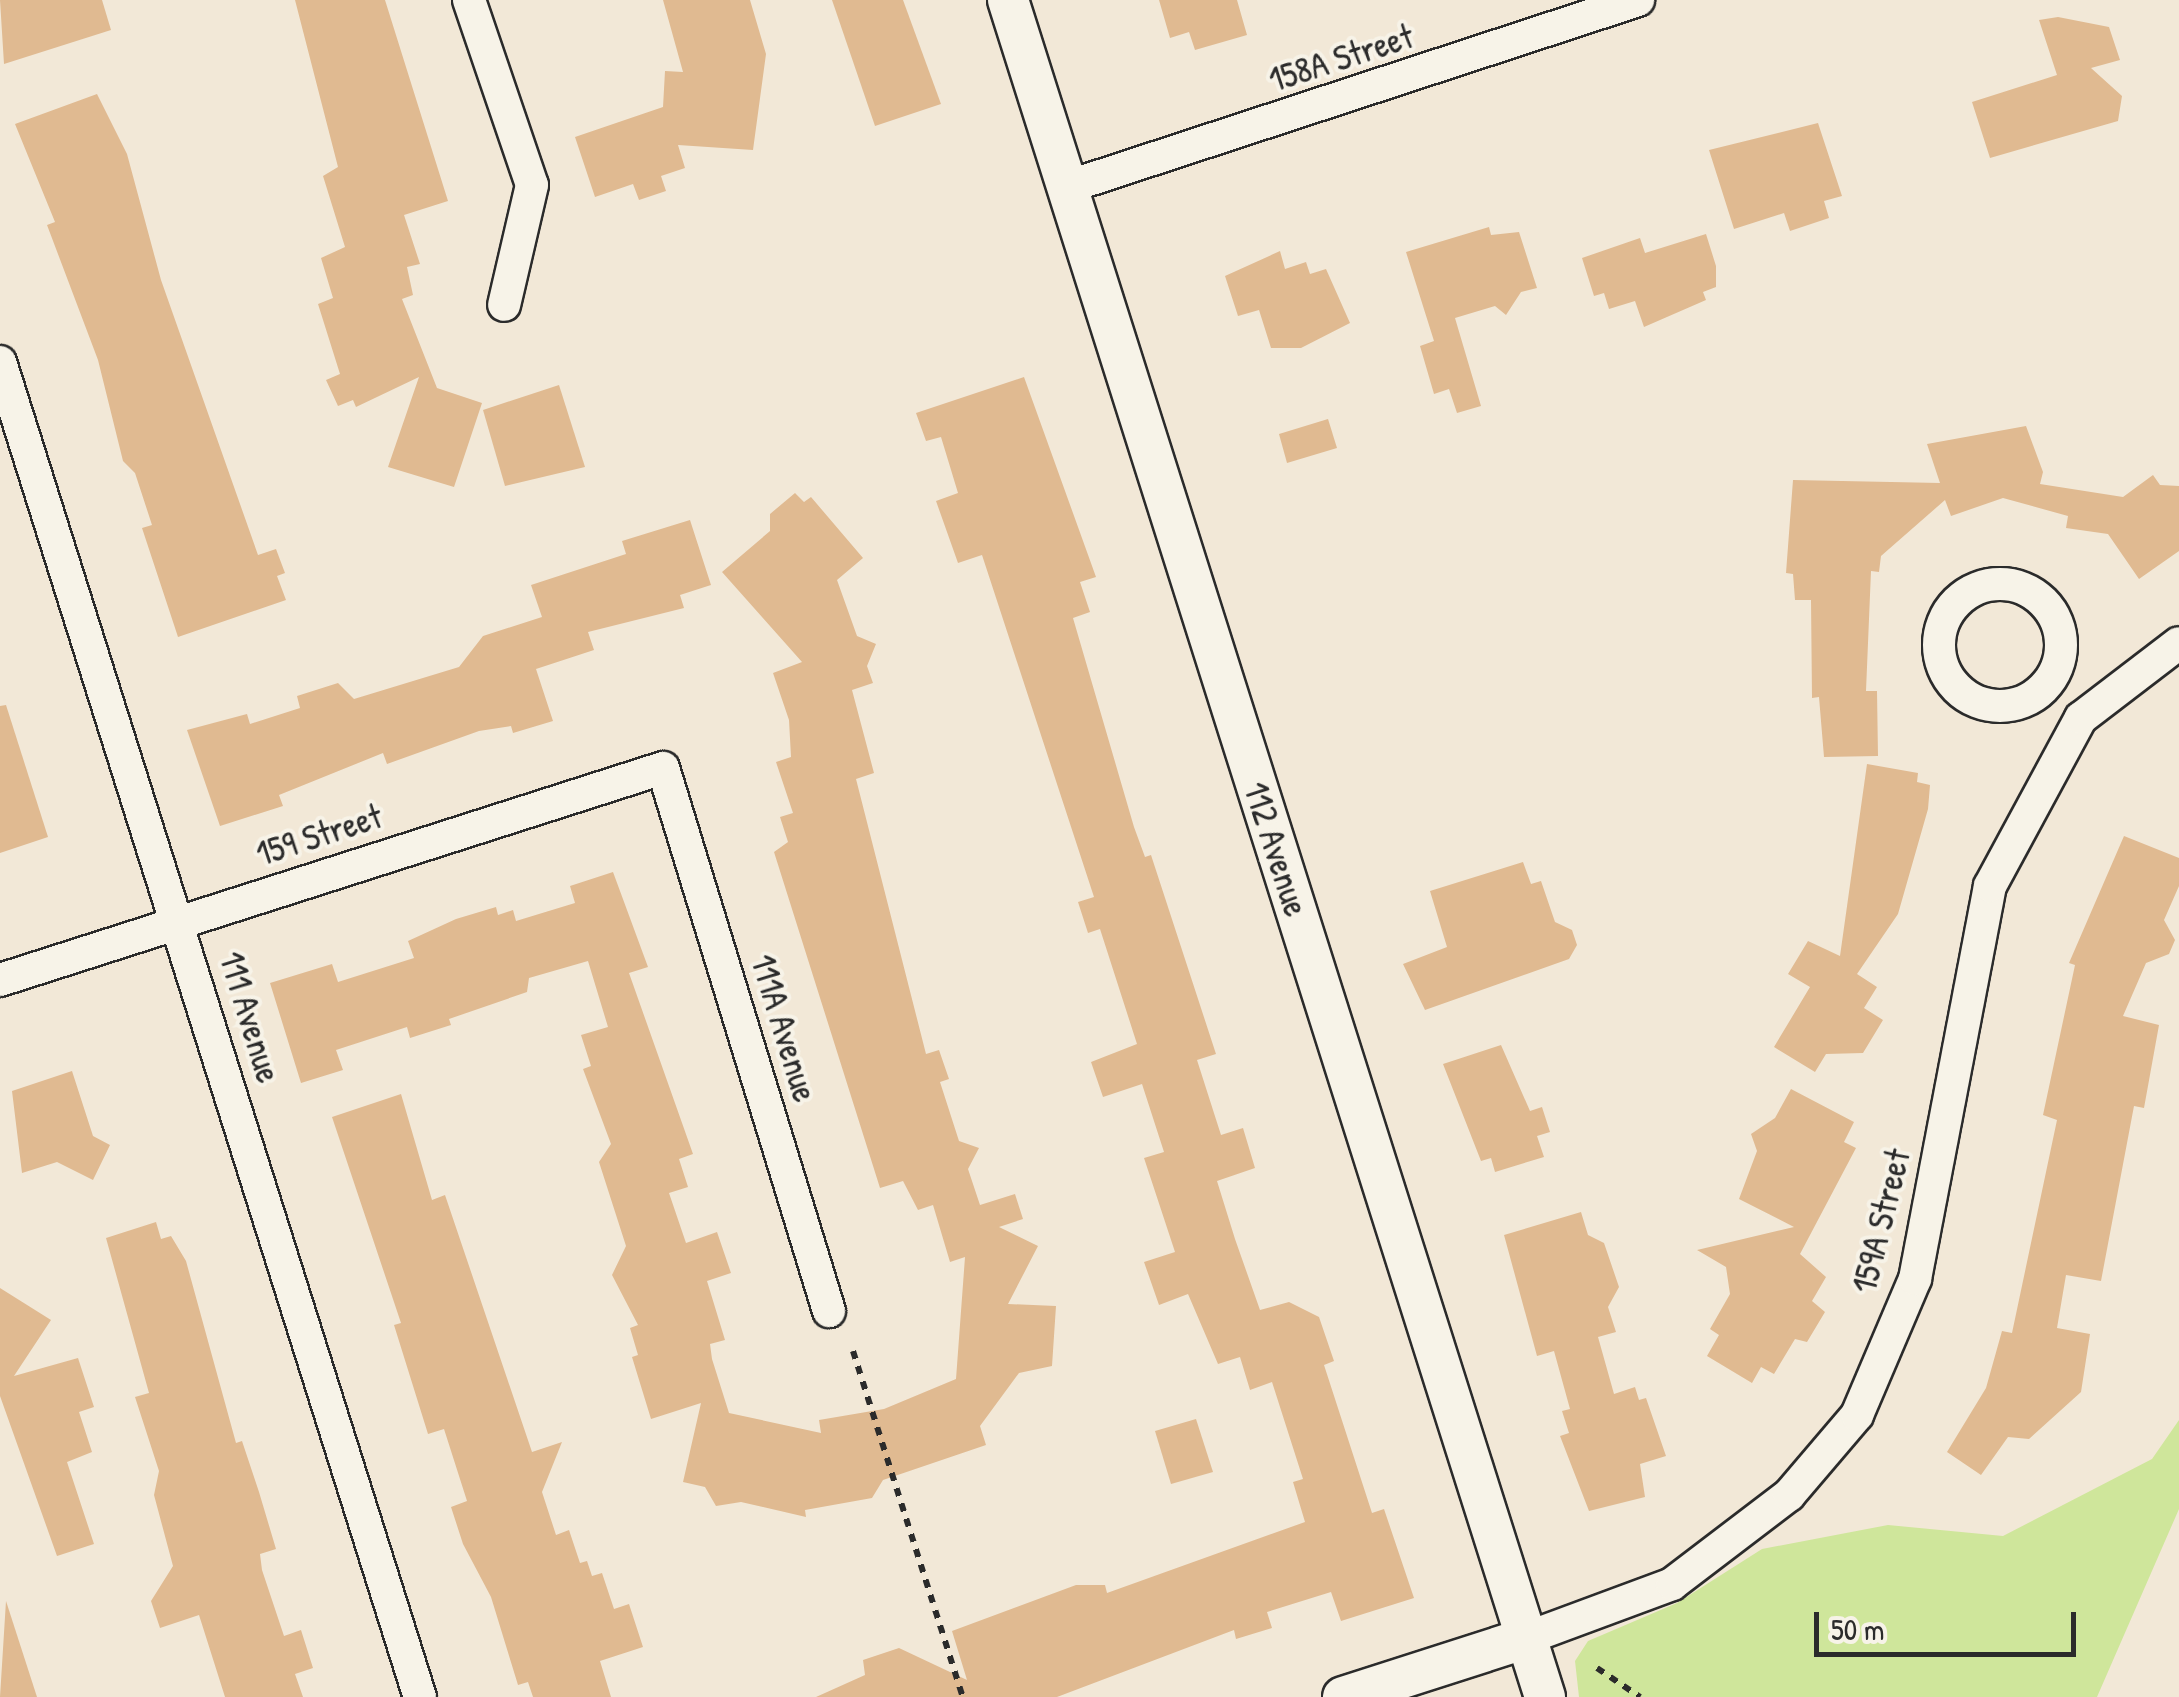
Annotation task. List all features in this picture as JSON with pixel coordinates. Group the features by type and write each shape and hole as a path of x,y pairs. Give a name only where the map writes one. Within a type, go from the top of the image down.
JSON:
{"street":[{"path":"468,0 532,185 504,305"},
{"name":"112 Avenue","path":"1008,0 1546,1697"},
{"name":"158A Street","path":"1067,188 1638,0"},
{"name":"111 Avenue","path":"0,362 420,1697"},
{"name":"159A Street","path":"1527,1638 1672,1584 1789,1495 1857,1415 1915,1280 1990,886 2081,718 2179,644"},
{"path":"2051,680 2081,718"},
{"name":"159 Street","path":"0,980 663,768"},
{"name":"111A Avenue","path":"663,768 830,1311"},
{"path":"1343,1697 1527,1638"}],"path":[{"path":"853,1351 963,1697"},
{"path":"1597,1668 1640,1697"}],"green space":[{"path":"2179,1420 2179,1509 2097,1697 1579,1697 1575,1661 1588,1641 1677,1603 1762,1549 1888,1525 2003,1536 2152,1459"}],"building":[{"path":"0,0 102,0 111,30 4,64"},
{"path":"295,0 385,0 448,201 404,215 420,264 407,267 413,295 402,299 437,388 482,403 454,487 388,467 419,377 356,407 353,400 338,406 326,380 340,374 318,304 333,298 321,258 345,247 323,176 338,167"},
{"path":"663,0 750,0 766,54 753,150 678,145 685,168 661,176 666,191 639,200 633,184 595,197 575,137 663,107 665,71 683,72"},
{"path":"832,0 903,0 941,104 875,126"},
{"path":"1159,0 1237,0 1247,35 1195,50 1189,32 1170,38"},
{"path":"2058,17 2109,27 2120,60 2091,68 2122,96 2118,121 1990,158 1972,102 2057,75 2039,20"},
{"path":"97,94 127,154 161,280 258,555 276,549 285,573 277,576 286,600 178,637 142,528 152,525 135,473 123,461 98,360 47,225 55,222 15,124"},
{"path":"1818,123 1842,196 1824,201 1829,218 1790,231 1784,213 1734,229 1709,150"},
{"path":"1489,227 1491,235 1519,232 1537,288 1521,292 1506,315 1495,306 1455,318 1481,406 1457,413 1449,389 1434,394 1420,346 1434,341 1406,252"},
{"path":"1706,234 1716,266 1716,287 1703,292 1706,300 1644,327 1635,301 1609,309 1604,293 1594,296 1582,258 1640,238 1645,253"},
{"path":"1280,251 1285,269 1306,262 1310,274 1326,269 1350,323 1301,348 1271,348 1259,310 1238,316 1225,276"},
{"path":"1024,377 1096,577 1080,582 1090,612 1073,618 1134,827 1145,857 1151,855 1216,1054 1197,1060 1221,1135 1243,1128 1255,1168 1217,1181 1235,1239 1260,1310 1289,1302 1319,1317 1334,1361 1324,1365 1372,1513 1384,1509 1414,1598 1341,1621 1331,1592 1267,1612 1272,1628 1236,1639 1234,1630 1057,1697 816,1697 865,1675 863,1660 899,1648 967,1680 952,1631 1076,1585 1105,1585 1107,1593 1305,1522 1293,1482 1303,1479 1272,1382 1250,1390 1240,1357 1218,1364 1188,1294 1159,1305 1144,1262 1175,1252 1144,1158 1164,1152 1142,1084 1103,1097 1091,1062 1137,1044 1100,929 1088,933 1078,902 1094,897 982,555 958,563 936,501 958,493 941,437 926,441 916,413"},
{"path":"559,385 585,467 505,486 483,410"},
{"path":"1328,419 1337,448 1287,463 1279,434"},
{"path":"2026,426 2043,472 2040,484 2123,497 2153,475 2160,485 2179,486 2179,551 2139,579 2108,534 2066,528 2068,516 2003,498 1951,516 1945,500 1881,556 1879,572 1871,571 1866,691 1877,691 1878,756 1824,757 1819,697 1812,698 1811,600 1795,600 1793,574 1786,573 1793,480 1940,483 1927,444"},
{"path":"795,493 804,502 811,497 863,558 837,580 857,636 876,644 867,666 873,683 852,690 874,773 856,779 926,1054 939,1050 949,1079 940,1082 959,1141 979,1148 968,1169 980,1205 1015,1194 1023,1219 999,1227 1038,1246 1008,1304 1056,1306 1052,1366 1019,1373 980,1426 986,1445 883,1480 872,1498 805,1510 806,1517 741,1502 716,1506 705,1487 683,1482 701,1403 651,1419 632,1357 638,1355 630,1328 638,1325 612,1275 626,1246 599,1162 611,1144 583,1069 591,1066 581,1035 608,1027 588,961 529,978 527,992 449,1019 451,1025 410,1038 407,1027 336,1050 343,1070 301,1083 270,983 332,964 338,982 414,958 408,941 456,919 496,907 498,915 513,910 516,921 575,903 570,886 613,872 648,967 629,973 693,1154 679,1159 688,1187 669,1193 686,1243 717,1232 731,1273 707,1281 725,1340 710,1344 729,1413 821,1433 819,1420 884,1409 956,1379 965,1257 950,1262 933,1205 918,1210 903,1181 880,1188 774,852 788,842 780,817 793,813 776,762 791,757 789,720 773,673 802,662 722,572 770,531 770,514"},
{"path":"690,520 711,585 680,595 684,608 588,632 594,650 536,669 553,721 513,733 511,726 479,731 387,764 383,753 279,795 283,806 220,826 187,730 247,714 250,724 300,708 297,696 338,683 354,699 459,667 483,636 542,617 531,585 626,554 622,541"},
{"path":"6,705 48,837 0,853 0,706"},
{"path":"1867,764 1918,773 1917,782 1930,785 1928,809 1898,914 1857,974 1877,987 1864,1008 1883,1020 1863,1053 1826,1054 1815,1072 1774,1047 1810,987 1788,974 1808,941 1840,956"},
{"path":"2124,836 2179,858 2179,886 2164,920 2175,940 2169,954 2146,963 2123,1016 2159,1025 2144,1108 2134,1106 2101,1281 2066,1275 2057,1328 2090,1334 2081,1392 2029,1439 2008,1437 1981,1475 1947,1452 1986,1388 2002,1331 2012,1333 2057,1120 2043,1115 2075,965 2069,963"},
{"path":"1523,862 1531,884 1541,881 1555,922 1572,930 1577,945 1569,959 1425,1010 1403,964 1447,947 1430,891"},
{"path":"1501,1045 1530,1111 1542,1107 1550,1132 1537,1136 1544,1157 1495,1172 1491,1158 1481,1161 1443,1064"},
{"path":"72,1071 93,1136 110,1145 93,1180 57,1162 22,1173 12,1091"},
{"path":"1791,1089 1854,1122 1844,1142 1856,1148 1800,1254 1826,1277 1812,1301 1825,1312 1807,1342 1795,1339 1774,1374 1761,1367 1752,1383 1707,1356 1719,1335 1710,1329 1730,1294 1726,1267 1697,1250 1794,1227 1739,1199 1757,1151 1751,1134 1775,1118"},
{"path":"401,1094 432,1200 445,1195 532,1452 562,1442 542,1492 556,1535 569,1530 580,1563 587,1561 592,1576 602,1573 614,1609 629,1604 643,1647 600,1661 611,1697 533,1697 528,1682 518,1685 491,1597 463,1544 451,1507 467,1501 444,1429 428,1434 394,1325 401,1323 332,1117"},
{"path":"1581,1212 1588,1235 1604,1243 1619,1287 1608,1307 1616,1332 1598,1337 1614,1394 1635,1387 1639,1400 1646,1398 1666,1456 1640,1464 1645,1497 1589,1511 1560,1436 1569,1433 1562,1411 1570,1409 1554,1351 1537,1356 1504,1235"},
{"path":"156,1222 161,1239 171,1236 186,1261 236,1443 242,1441 259,1492 276,1549 260,1554 262,1570 284,1636 301,1630 313,1668 295,1674 303,1697 225,1697 199,1615 160,1628 151,1601 173,1566 154,1495 159,1471 135,1397 149,1393 106,1238"},
{"path":"0,1288 51,1320 14,1376 78,1358 94,1407 79,1412 92,1452 67,1462 94,1544 57,1556 0,1396"},
{"path":"1196,1419 1213,1472 1171,1484 1155,1431"},
{"path":"6,1601 37,1697 0,1697"}]}
